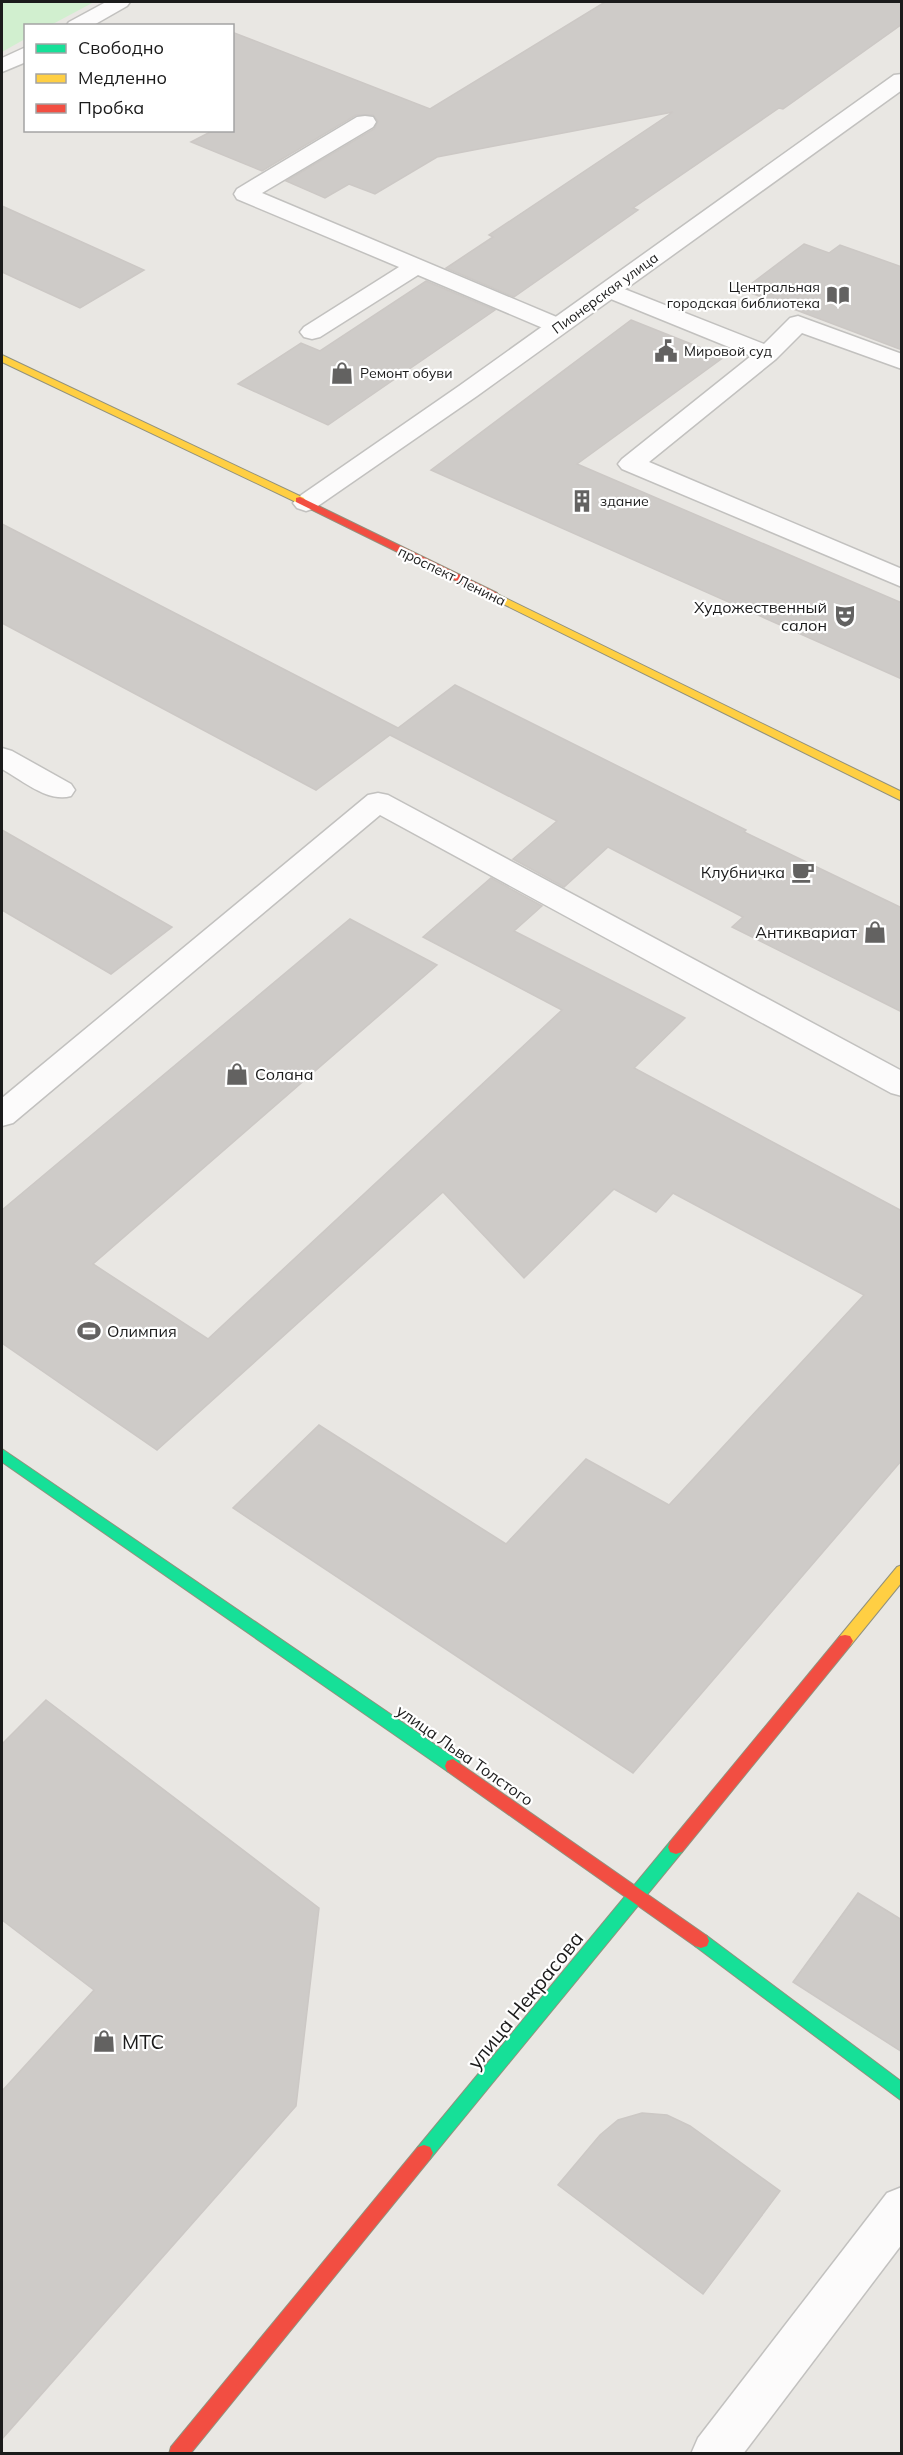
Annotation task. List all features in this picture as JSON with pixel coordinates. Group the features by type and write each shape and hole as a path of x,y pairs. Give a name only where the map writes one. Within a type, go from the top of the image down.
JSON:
{"street":[{"path":"80,24 120,2"},
{"path":"2,66 24,54"},
{"name":"Пионерская улица","path":"306,503 902,80"},
{"path":"365,122 245,194 558,326"},
{"path":"312,332 417,266"},
{"path":"609,290 768,354"},
{"path":"902,362 798,323 768,354 631,464 902,579"},
{"name":"проспект Ленина","path":"2,358 306,503 902,797"},
{"path":"2,757 61,790"},
{"path":"2,1115 378,802 902,1085"},
{"name":"улица Льва Толстого","path":"2,1455 636,1894 902,2094"},
{"name":"улица Некрасова","path":"178,2454 902,1571"},
{"path":"714,2454 902,2208"}],"green space":[{"path":"2,2 94,2 53,24 24,24 24,40 2,52"}],"building":[{"path":"605,2 902,2 902,24 783,109 779,108 633,208 638,210 514,297 446,268 493,237 489,235 673,112 437,157 375,194 349,184 325,198 286,181 374,129 378,121 373,115 356,115 262,171 191,142 210,132 234,132 234,33 430,109"},
{"path":"2,206 144,270 80,308 2,272"},
{"name":"Центральная городская библиотека","path":"804,244 829,253 840,245 902,267 902,350 743,290"},
{"path":"426,281 495,310 328,425 238,384 301,343 320,351"},
{"path":"631,320 724,357 577,464 902,603 902,679 431,470"},
{"path":"2,524 398,728 455,685 746,830 744,832 902,908 902,1012 732,927 743,917 608,847 564,887 513,859 557,821 390,735 316,790 2,623"},
{"path":"2,830 172,927 111,974 2,910"},
{"path":"491,878 542,906 514,931 685,1018 634,1068 902,1211 902,1460 633,1773 233,1508 319,1425 506,1544 586,1459 669,1505 864,1295 673,1193 656,1212 614,1189 524,1278 443,1192 157,1450 2,1343 2,1210 350,919 437,965 93,1264 208,1339 562,1010 423,937"},
{"path":"46,1700 319,1908 296,2106 2,2439 2,2091 94,1990 2,1920 2,1744"},
{"path":"858,1893 902,1920 902,2052 793,1982"},
{"path":"642,2113 667,2115 690,2126 780,2191 703,2294 558,2185 600,2135 618,2120"}],"traffic: fast":[{"path":"2,1455 453,1766"},
{"path":"424,2153 676,1847"},
{"path":"701,1941 902,2093"}],"traffic: slow":[{"path":"2,358 300,500"},
{"path":"493,595 902,797"},
{"path":"845,1641 902,1571"}],"traffic: jam":[{"path":"300,500 493,595"},
{"path":"676,1847 845,1641"},
{"path":"453,1766 701,1941"},
{"path":"178,2454 424,2153"}],"place":[{"name":"Центральная городская библиотека","path":"838,295"},
{"name":"Мировой суд","path":"666,351"},
{"name":"Ремонт обуви","path":"342,373"},
{"name":"здание","path":"582,501"},
{"name":"Художественный салон","path":"845,616"},
{"name":"Клубничка","path":"803,872"},
{"name":"Антиквариат","path":"875,932"},
{"name":"Солана","path":"237,1074"},
{"name":"Олимпия","path":"89,1331"},
{"name":"МТС","path":"104,2041"}]}
